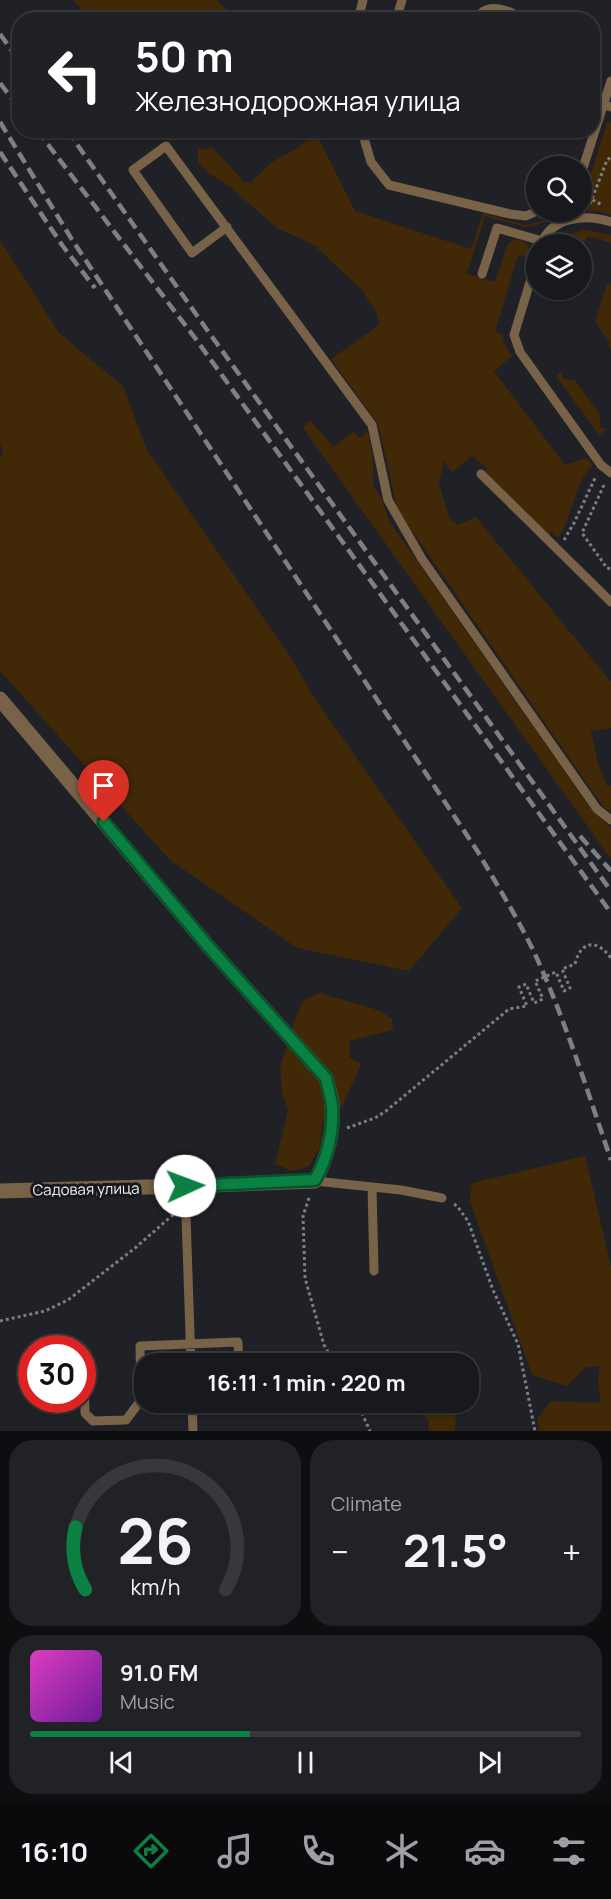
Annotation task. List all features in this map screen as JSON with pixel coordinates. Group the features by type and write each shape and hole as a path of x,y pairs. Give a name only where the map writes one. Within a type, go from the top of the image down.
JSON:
{"street":[{"path":"0,699 208,946 326,1078 332,1106 331,1134 322,1168 315,1180"},
{"name":"Садовая улица","path":"0,1191 315,1180"}],"lane":[{"path":"480,12 485,6 494,3 512,12"},
{"path":"600,124 607,106 611,81"},
{"path":"364,138 371,162 389,185 526,216"},
{"path":"588,156 595,138"},
{"path":"226,227 192,253 133,170 166,146 226,227 372,425 388,500 422,559 597,809 611,820"},
{"path":"592,217 611,222"},
{"path":"550,234 564,222"},
{"path":"482,274 497,228 526,238"},
{"path":"526,295 514,335 520,352 602,465 611,473"},
{"path":"481,474 611,602"},
{"path":"315,1180 442,1198"},
{"path":"185,1186 190,1353"},
{"path":"372,1187 374,1271"},
{"path":"140,1353 140,1346 238,1342 238,1353"},
{"path":"85,1413 93,1421 126,1420 134,1411"},
{"path":"192,1413 193,1431"}],"path":[{"path":"592,198 607,160 611,157"},
{"path":"592,200 606,207"},
{"path":"558,549 574,523 602,465"},
{"path":"611,486 605,484 582,533 607,568 611,569"},
{"path":"331,1134 386,1112 509,1009 527,1006 519,987 526,984 534,1003 543,999 535,981 556,972 564,990 570,988 562,969 575,964 581,949 597,945 603,947 611,958"},
{"path":"315,1180 303,1216 304,1278 324,1346 328,1353"},
{"path":"442,1198 457,1206 468,1221 493,1290 518,1344 535,1431"},
{"path":"0,1321 45,1311 68,1300 135,1248 185,1203"},
{"path":"362,1413 370,1431"}],"shaded area":[{"path":"73,0 217,0 228,12 84,12"},
{"path":"607,122 611,123 611,215 592,211 592,171"},
{"path":"308,138 318,138 355,211 471,249 483,213 525,225 544,222 525,227 485,216 467,274 495,282 508,243 517,239 526,244 526,257 518,255 495,332 503,335 504,343 512,356 494,371 565,465 587,458 593,466 583,479 558,538 552,532 549,536 484,472 487,468 472,456 452,472 444,461 439,483 449,518 458,525 476,517 611,682 611,728 591,731 598,763 607,786 611,786 611,811 605,808 595,795 397,507 378,424 331,359 379,325 376,311 361,289 314,245 277,228 230,187 210,174 198,162 198,149 213,148 244,182 252,183 270,164 300,147"},
{"path":"585,230 611,235 611,243 592,237 592,234 571,234"},
{"path":"0,240 59,333 123,386 147,450 290,656 313,696 462,908 409,971 297,948 170,860 0,671 0,457 3,454 0,441"},
{"path":"611,282 611,349 608,344 610,343 595,322 607,284 610,285"},
{"path":"562,371 562,378 575,380 600,414 600,427 607,430 599,435 556,376"},
{"path":"310,420 333,447 354,431 359,438 368,432 373,459 373,485 382,499 389,521 591,809 611,828 611,859 303,428"},
{"path":"320,993 381,1011 392,1019 393,1030 350,1041 349,1057 361,1064 343,1105 323,1121 320,1147 309,1166 292,1171 275,1164 288,1110 282,1093 280,1067 303,1001"},
{"path":"585,1156 611,1267 611,1431 539,1431 537,1419 551,1401 601,1403 598,1379 600,1366 586,1367 567,1386 532,1375 470,1201 472,1183"},
{"path":"420,1413 456,1413 455,1431 428,1431 429,1420"}],"railway":[{"path":"0,34 12,51"},
{"path":"0,83 12,99"},
{"path":"0,122 71,238 478,852 521,926 545,977 611,1160"},
{"path":"43,138 195,338 611,913"},
{"path":"73,138 205,327 611,891"},
{"path":"0,152 62,245 95,288"},
{"path":"580,836 611,871"}],"route":[{"path":"104,822 208,946 326,1078 332,1106 331,1134 322,1168 315,1180 185,1186"}]}
